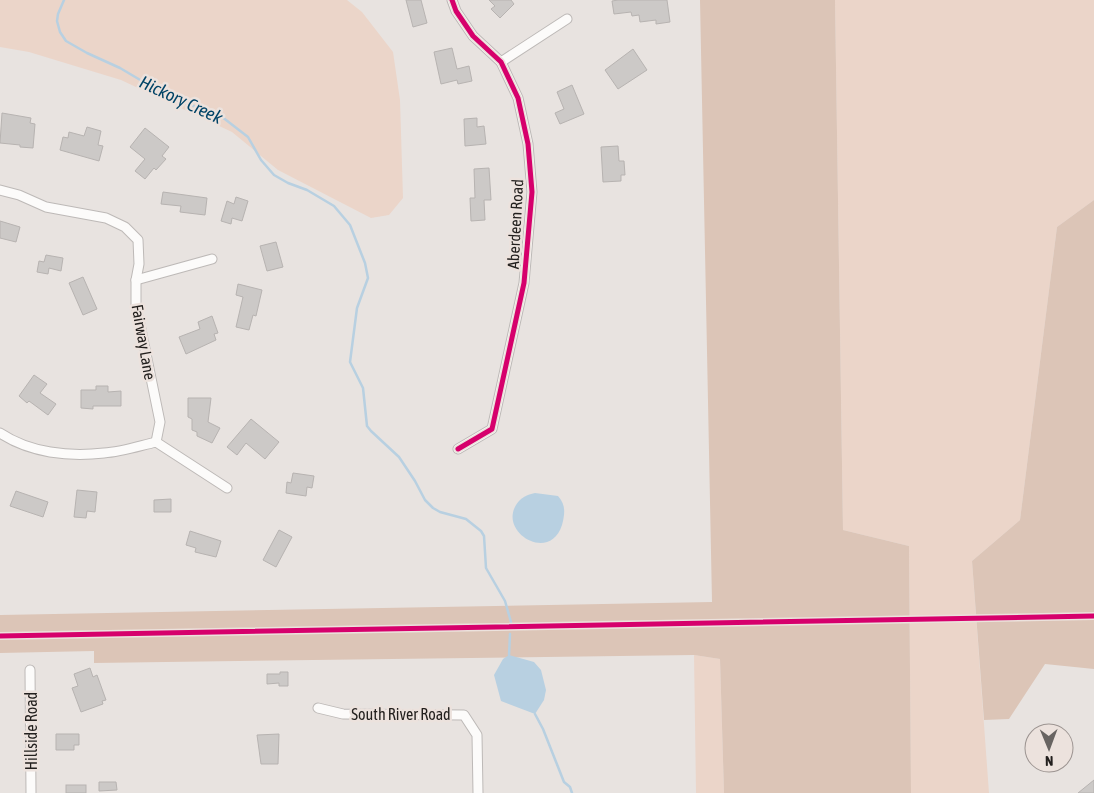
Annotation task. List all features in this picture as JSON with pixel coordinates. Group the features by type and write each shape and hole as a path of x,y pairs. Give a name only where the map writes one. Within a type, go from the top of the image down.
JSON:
{"street":[{"name":"Aberdeen Road","path":"452,0 456,11 473,36 501,62 518,98 528,144 532,192 524,284 492,429 458,449"},
{"path":"501,62 567,19"},
{"name":"Fairway Lane","path":"0,190 19,195 46,207 106,218 125,227 138,240 139,264 136,280 136,305 160,422 156,442"},
{"path":"136,280 212,259"},
{"path":"0,433 29,448 64,454 104,453 156,442 227,488"},
{"name":"Hillside Road","path":"30,670 31,793"},
{"name":"South River Road","path":"318,708 343,714 464,715 477,735 478,793"}],"shaded area":[{"path":"0,0 347,0 362,12 393,52 400,100 403,198 389,215 371,218 278,170 232,132 121,80 29,52 0,47"},
{"path":"700,0 835,0 843,530 909,546 911,793 724,793 720,659 694,655 94,663 94,651 0,653 0,615 712,602"},
{"path":"835,0 1094,0 1094,200 1057,227 1020,520 972,561 989,793 911,793 909,546 843,530"},
{"path":"1094,200 1094,669 1045,664 1009,719 984,720 972,561 1020,520 1057,227"},
{"path":"694,655 720,659 724,793 696,793"}],"water":[{"path":"535,493 558,496 564,506 562,525 556,536 547,542 538,543 528,540 520,534 514,525 513,515 516,505 524,497"},
{"path":"509,655 534,662 541,670 546,690 544,700 535,714 501,701 494,675 503,659"}],"building":[{"path":"406,0 421,0 427,23 413,27"},
{"path":"489,0 511,0 514,4 500,18 491,9 495,6"},
{"path":"667,0 670,22 656,24 656,20 640,22 639,15 632,16 631,12 614,14 612,1"},
{"path":"452,48 457,69 469,66 472,81 458,84 457,80 441,84 434,52"},
{"path":"633,49 647,70 618,89 605,70"},
{"path":"572,85 584,114 560,124 555,113 564,109 557,92"},
{"path":"2,113 31,118 30,123 35,124 33,148 0,143"},
{"path":"477,118 477,127 484,126 486,144 465,146 464,119"},
{"path":"87,127 101,131 98,145 103,146 99,161 60,150 63,137 68,138 69,132 84,136"},
{"path":"145,128 169,147 162,156 166,159 156,170 154,168 145,179 135,171 145,159 130,147"},
{"path":"618,146 619,161 624,161 625,175 621,175 621,181 603,182 601,147"},
{"path":"489,168 491,200 484,200 485,220 471,221 470,198 475,198 474,169"},
{"path":"163,192 207,198 205,215 180,212 181,206 161,204"},
{"path":"236,197 248,201 242,221 232,218 231,224 221,221 227,201 234,204"},
{"path":"0,221 20,227 16,242 0,238"},
{"path":"276,242 283,267 267,271 260,246"},
{"path":"46,255 63,258 61,271 49,268 48,274 37,272 39,261 44,262"},
{"path":"83,277 97,309 83,315 69,283"},
{"path":"238,284 262,290 256,316 253,315 249,330 236,327 243,297 236,295"},
{"path":"212,316 218,333 214,334 216,340 186,354 179,337 200,329 198,322"},
{"path":"34,375 47,384 40,393 56,404 48,415 19,396"},
{"path":"96,386 108,386 108,392 121,391 121,406 93,406 93,409 81,408 81,390 96,390"},
{"path":"188,398 211,398 208,422 220,428 212,443 197,436 197,432 192,430 192,419 188,417"},
{"path":"251,419 279,442 265,459 246,443 237,455 227,447"},
{"path":"293,473 314,476 312,488 307,487 306,496 286,493 287,482 291,483"},
{"path":"77,490 97,492 95,512 87,511 86,518 74,517"},
{"path":"16,491 48,502 43,517 10,506"},
{"path":"171,499 171,512 154,512 154,500"},
{"path":"279,530 292,537 276,567 263,560"},
{"path":"190,531 221,541 216,557 195,552 196,548 186,545"},
{"path":"90,668 93,677 97,675 106,700 102,701 103,704 81,712 72,688 78,686 74,674"},
{"path":"280,672 288,672 288,686 279,686 279,683 267,684 267,674 280,674"},
{"path":"56,734 79,734 79,745 74,745 74,750 56,750"},
{"path":"279,734 278,764 261,764 257,735"},
{"path":"1094,780 1094,793 1078,793"},
{"path":"99,782 116,782 117,790 99,791"},
{"path":"66,785 86,785 86,793 66,793"}],"waterway":[{"name":"Hickory Creek","path":"64,0 57,21 60,32 66,41 120,68 174,100 217,113 248,137 261,160 274,175 307,190 334,206 350,225 365,263 368,278 357,308 350,362 363,388 367,426 399,457 425,500 433,508 440,512 466,519 481,531 484,536 486,568 505,601 511,622"},
{"name":"Hickory Creek","path":"509,655 510,634"},
{"name":"Hickory Creek","path":"535,714 564,782 570,787 572,793"}],"cycle path":[{"path":"452,0 456,11 473,36 501,62 518,98 528,144 532,192 524,283 492,429 458,449"},
{"path":"0,636 1094,616"}]}
